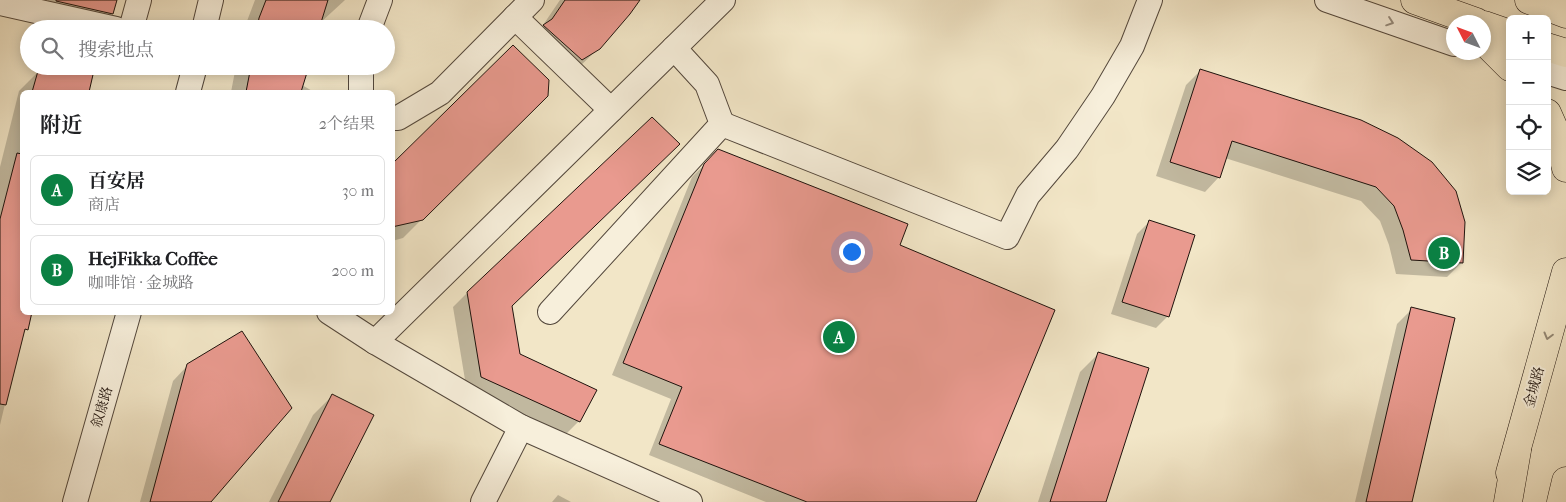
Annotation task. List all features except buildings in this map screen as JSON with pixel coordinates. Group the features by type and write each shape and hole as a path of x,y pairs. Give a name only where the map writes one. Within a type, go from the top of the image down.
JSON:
{"main road":[{"path":"1415,0 1453,15"},
{"path":"1528,0 1566,14"},
{"path":"1491,38 1499,52"},
{"path":"1551,48 1566,53"},
{"path":"1551,123 1566,168"},
{"name":"金城路","path":"1502,502 1566,272"},
{"path":"1508,502 1517,450"},
{"path":"1561,502 1566,481"}],"street":[{"path":"133,20 138,0"},
{"path":"206,20 211,0"},
{"path":"372,20 380,0"},
{"path":"395,118 440,93 532,0"},
{"path":"375,342 723,0"},
{"path":"674,48 707,84 722,124 1007,237 1028,195 1067,149 1103,96 1132,46 1150,0"},
{"path":"1327,0 1446,41"},
{"path":"0,3 76,20"},
{"path":"515,17 611,110"},
{"path":"1551,73 1566,78"},
{"path":"189,90 193,75"},
{"path":"361,75 361,90"},
{"path":"550,312 722,124"},
{"name":"叙康路","path":"75,502 128,315"},
{"path":"334,315 375,342 521,427 690,502"},
{"path":"483,502 521,427"}],"place":[{"name":"HejFikka Coffee","path":"1444,253"},
{"name":"百安居","path":"839,337"}]}
